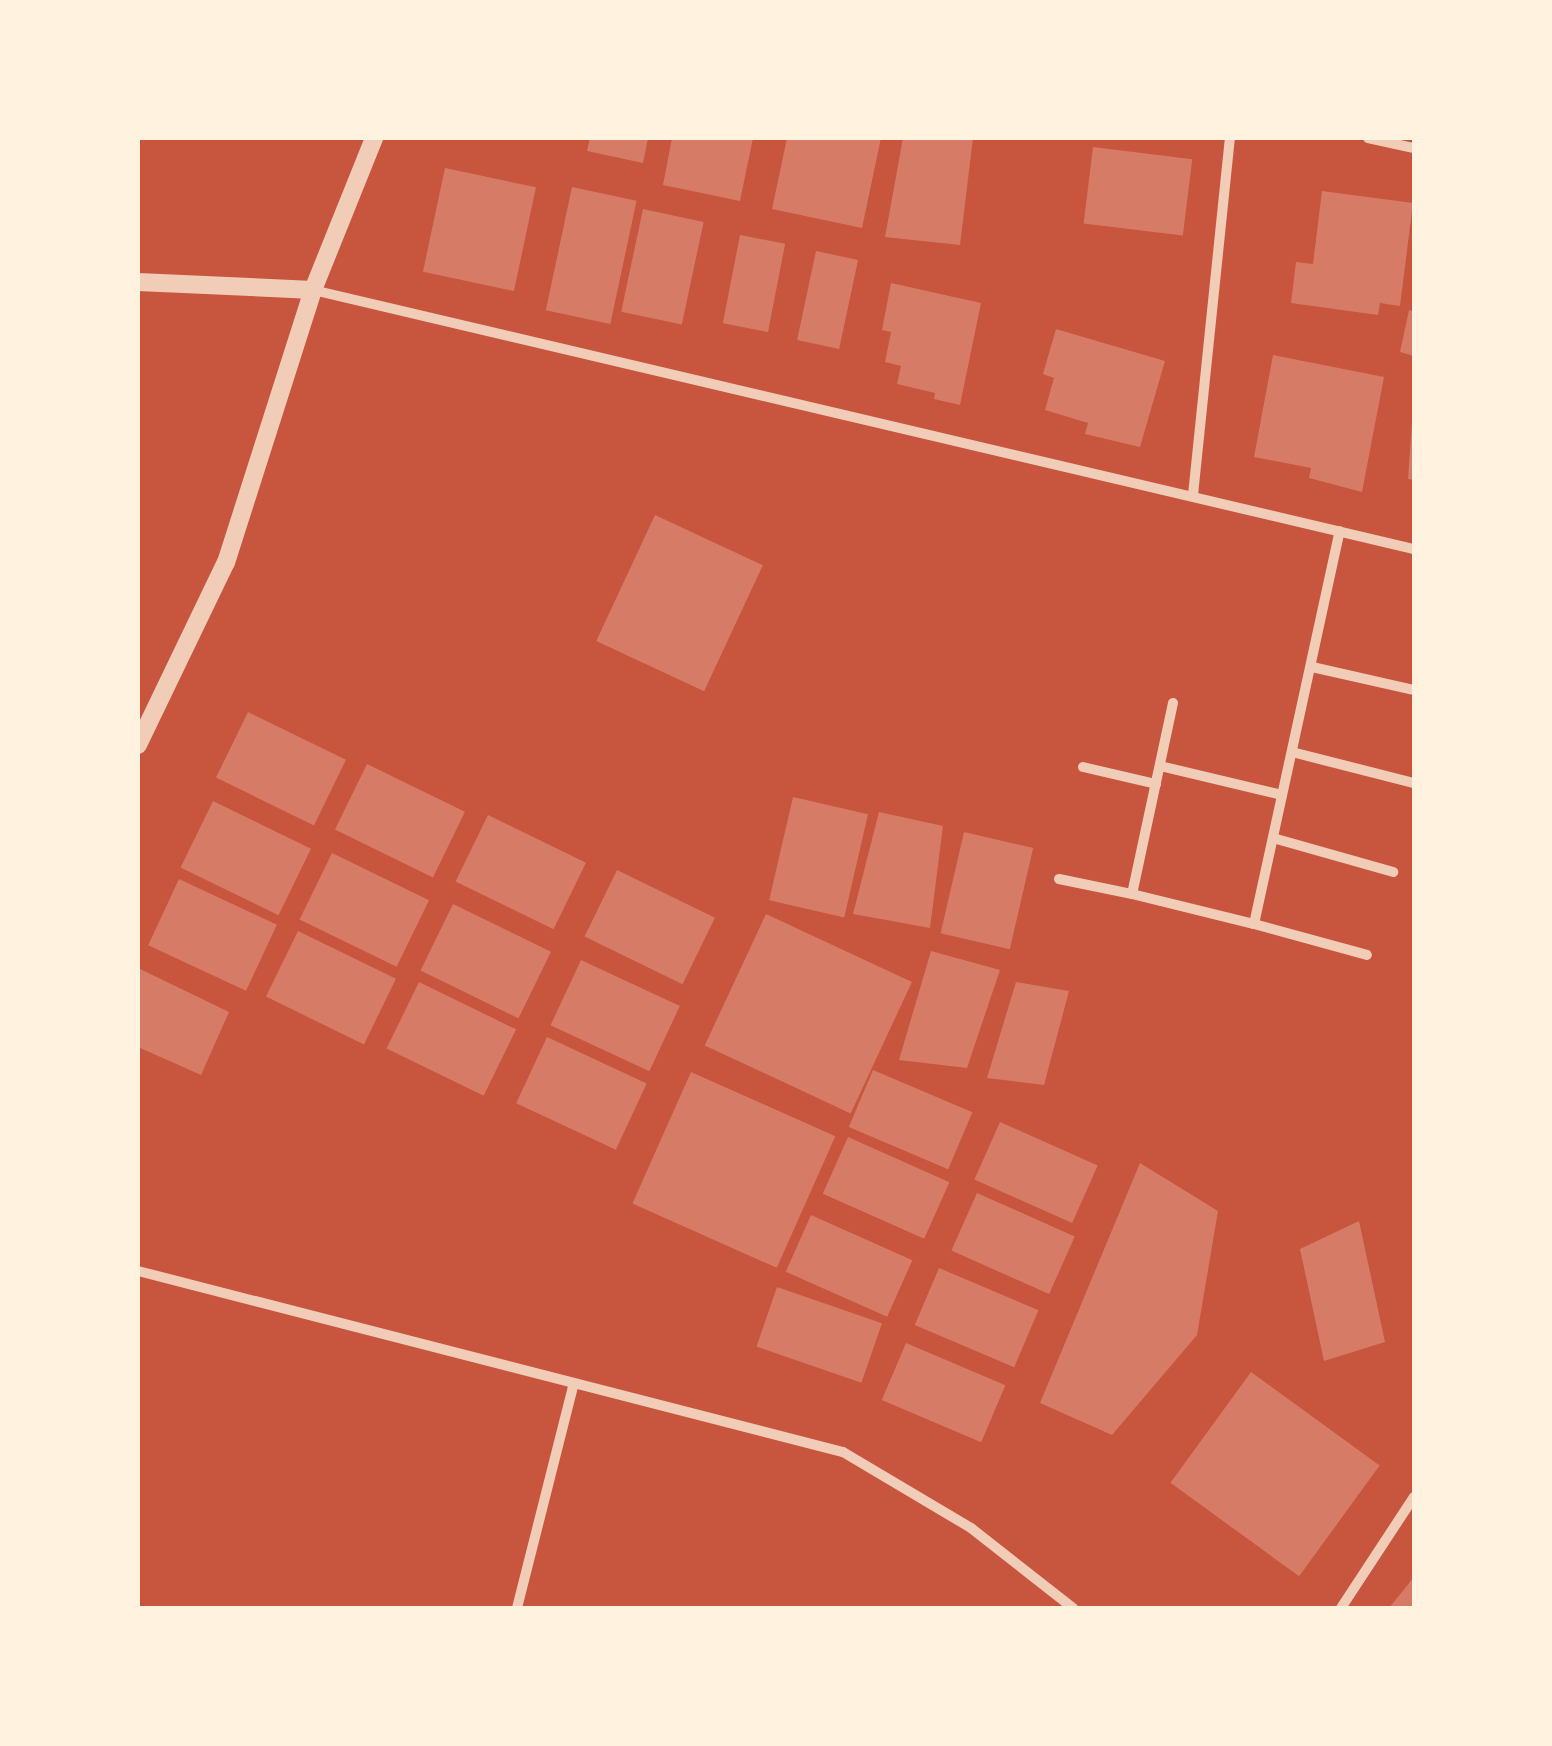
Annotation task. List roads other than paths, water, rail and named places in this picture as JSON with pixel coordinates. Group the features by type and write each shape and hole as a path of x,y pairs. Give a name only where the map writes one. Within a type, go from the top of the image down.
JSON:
{"street":[{"path":"138,744 226,562 312,290 374,138"},
{"path":"1193,495 1230,138"},
{"path":"1368,138 1414,148"},
{"path":"138,282 312,290 1414,549"},
{"path":"1254,924 1340,531"},
{"path":"1312,667 1414,690"},
{"path":"1132,894 1173,703"},
{"path":"1292,752 1414,783"},
{"path":"1160,766 1282,795"},
{"path":"1083,767 1156,784"},
{"path":"1273,838 1393,872"},
{"path":"1059,879 1254,924 1367,955"},
{"path":"138,1271 843,1452 971,1528 1073,1608"},
{"path":"517,1608 574,1382"},
{"path":"1340,1608 1414,1497"}]}
